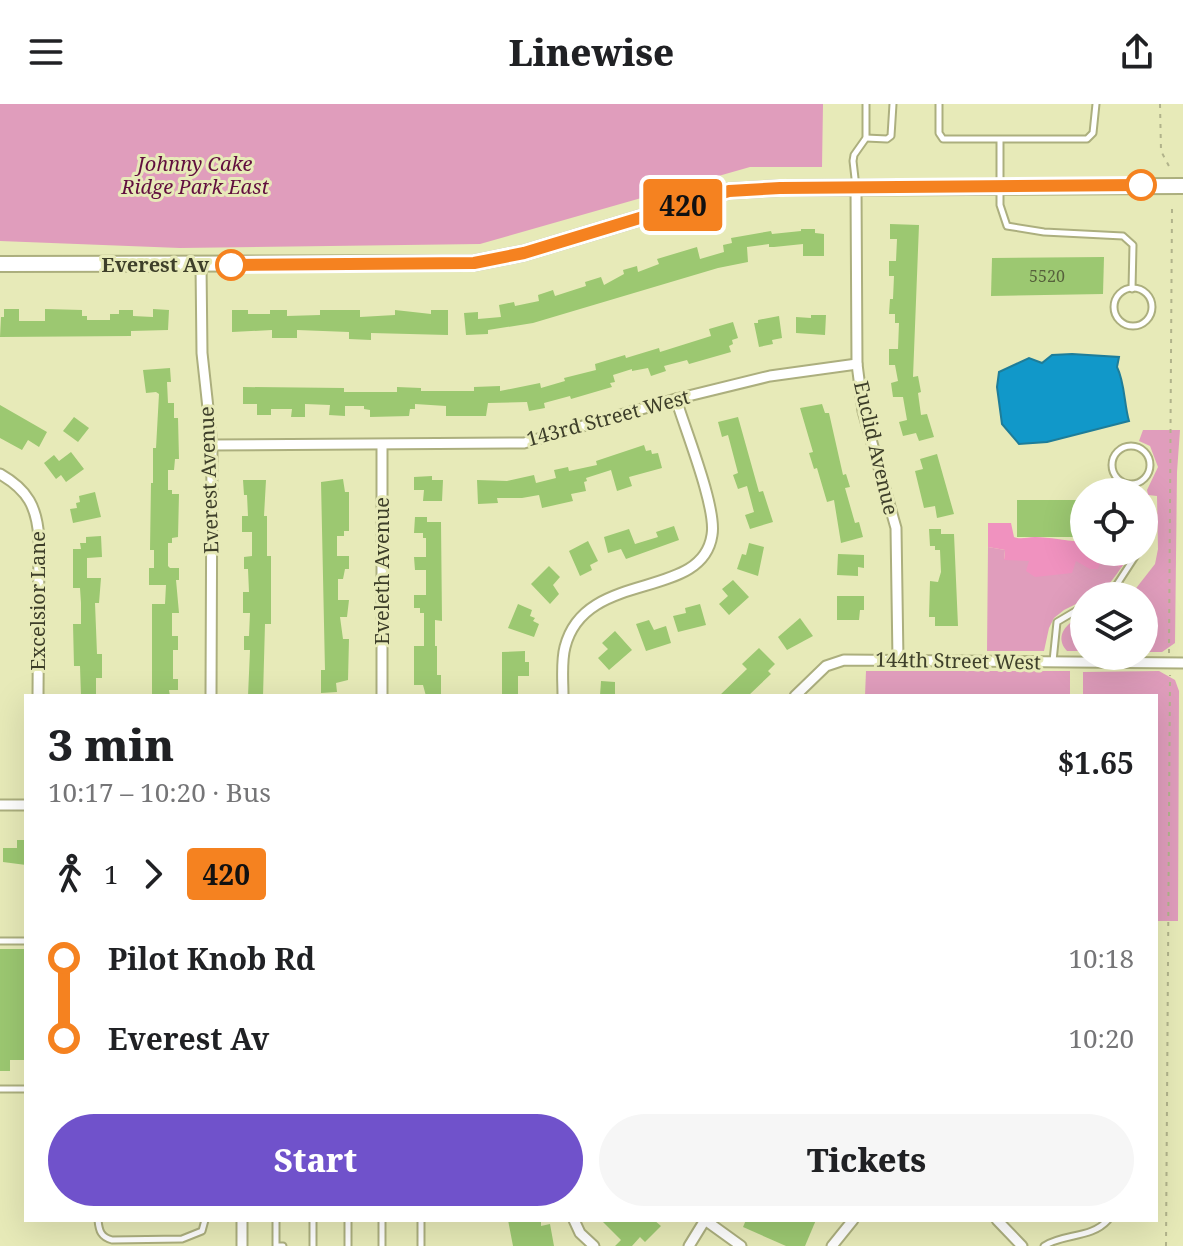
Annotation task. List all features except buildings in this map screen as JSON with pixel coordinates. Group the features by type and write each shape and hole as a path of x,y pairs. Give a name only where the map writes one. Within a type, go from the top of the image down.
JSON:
{"street":[{"path":"0,264 474,263 524,253 729,191 1000,185 1183,186"},
{"name":"Euclid Avenue","path":"856,187 857,364 863,411 896,528 898,660"},
{"name":"Everest Avenue","path":"201,265 202,353 212,445 211,694"},
{"name":"143rd Street West","path":"212,445 524,443 676,399 770,376 857,364"},
{"path":"563,694 564,649 574,625 587,610 605,599 692,568 709,547 712,514 676,399"},
{"name":"Eveleth Avenue","path":"382,446 382,694"},
{"name":"Excelsior Lane","path":"0,474 22,488 36,513 39,539 38,694"},
{"name":"144th Street West","path":"797,694 826,666 844,660 1183,663"},
{"path":"0,805 24,805"},
{"path":"242,1222 242,1246"},
{"path":"575,1222 580,1233 594,1246"},
{"path":"689,1246 704,1222"},
{"path":"708,1222 741,1246"},
{"path":"832,1246 851,1222"},
{"path":"1002,1222 1022,1246"}],"lane":[{"path":"856,187 854,155 866,138 866,104"},
{"path":"866,138 887,139 891,136 893,104"},
{"path":"939,104 939,133 943,139 1000,140 1087,139 1093,133 1096,104"},
{"path":"1000,140 1000,205 1007,226 1044,232 1123,236 1133,245 1132,289"},
{"path":"1132,289 1148,296 1151,308 1143,323 1132,326 1120,321 1114,304 1120,293 1132,289"},
{"path":"1126,447 1143,451 1149,461 1149,472 1135,484 1123,482 1114,473 1113,460 1126,447"},
{"path":"1053,662 1057,622 1070,614"},
{"path":"0,941 24,941"},
{"path":"0,1089 24,1089"},
{"path":"98,1222 101,1234 112,1240 182,1239 202,1231 204,1222"},
{"path":"276,1222 276,1246 283,1246"},
{"path":"313,1222 313,1246"},
{"path":"348,1222 348,1246"},
{"path":"382,1222 382,1246"},
{"path":"421,1222 421,1246"},
{"path":"1044,1246 1049,1242 1084,1235 1106,1222"}],"path":[{"path":"1160,104 1161,151 1171,170"},
{"path":"1166,1246 1172,208"}],"green space":[{"name":"Johnny Cake Ridge Park East","path":"0,104 823,104 822,167 750,167 480,244 180,248 0,241"},
{"path":"1143,430 1180,430 1175,643 1162,652 1158,652 1158,582 1141,582 1153,566 1158,566 1158,478 1153,478 1158,467 1150,446 1139,441"},
{"path":"988,547 1005,550 1004,559 1070,561 1070,566 1121,568 1111,582 1070,582 1070,607 1054,618 1044,651 987,651"},
{"path":"1069,624 1070,651 1067,651 1062,637"},
{"path":"866,671 1070,671 1070,694 865,694"},
{"path":"1159,671 1175,680 1179,691 1178,921 1158,921 1158,694 1083,694 1083,672"}],"shaded area":[{"path":"988,523 1011,523 1014,537 1017,538 1070,541 1070,566 1074,566 1072,573 1035,577 1026,571 1029,561 1004,560 1005,550 988,547"}],"water":[{"path":"1052,355 1119,357 1117,367 1129,421 1047,442 1019,444 1002,424 997,387 999,372 1029,358 1042,363"}],"bus line":[{"name":"420","path":"231,265 474,263 524,253 729,191 1141,185"}],"place":[{"name":"Everest Av","path":"231,265"}]}
